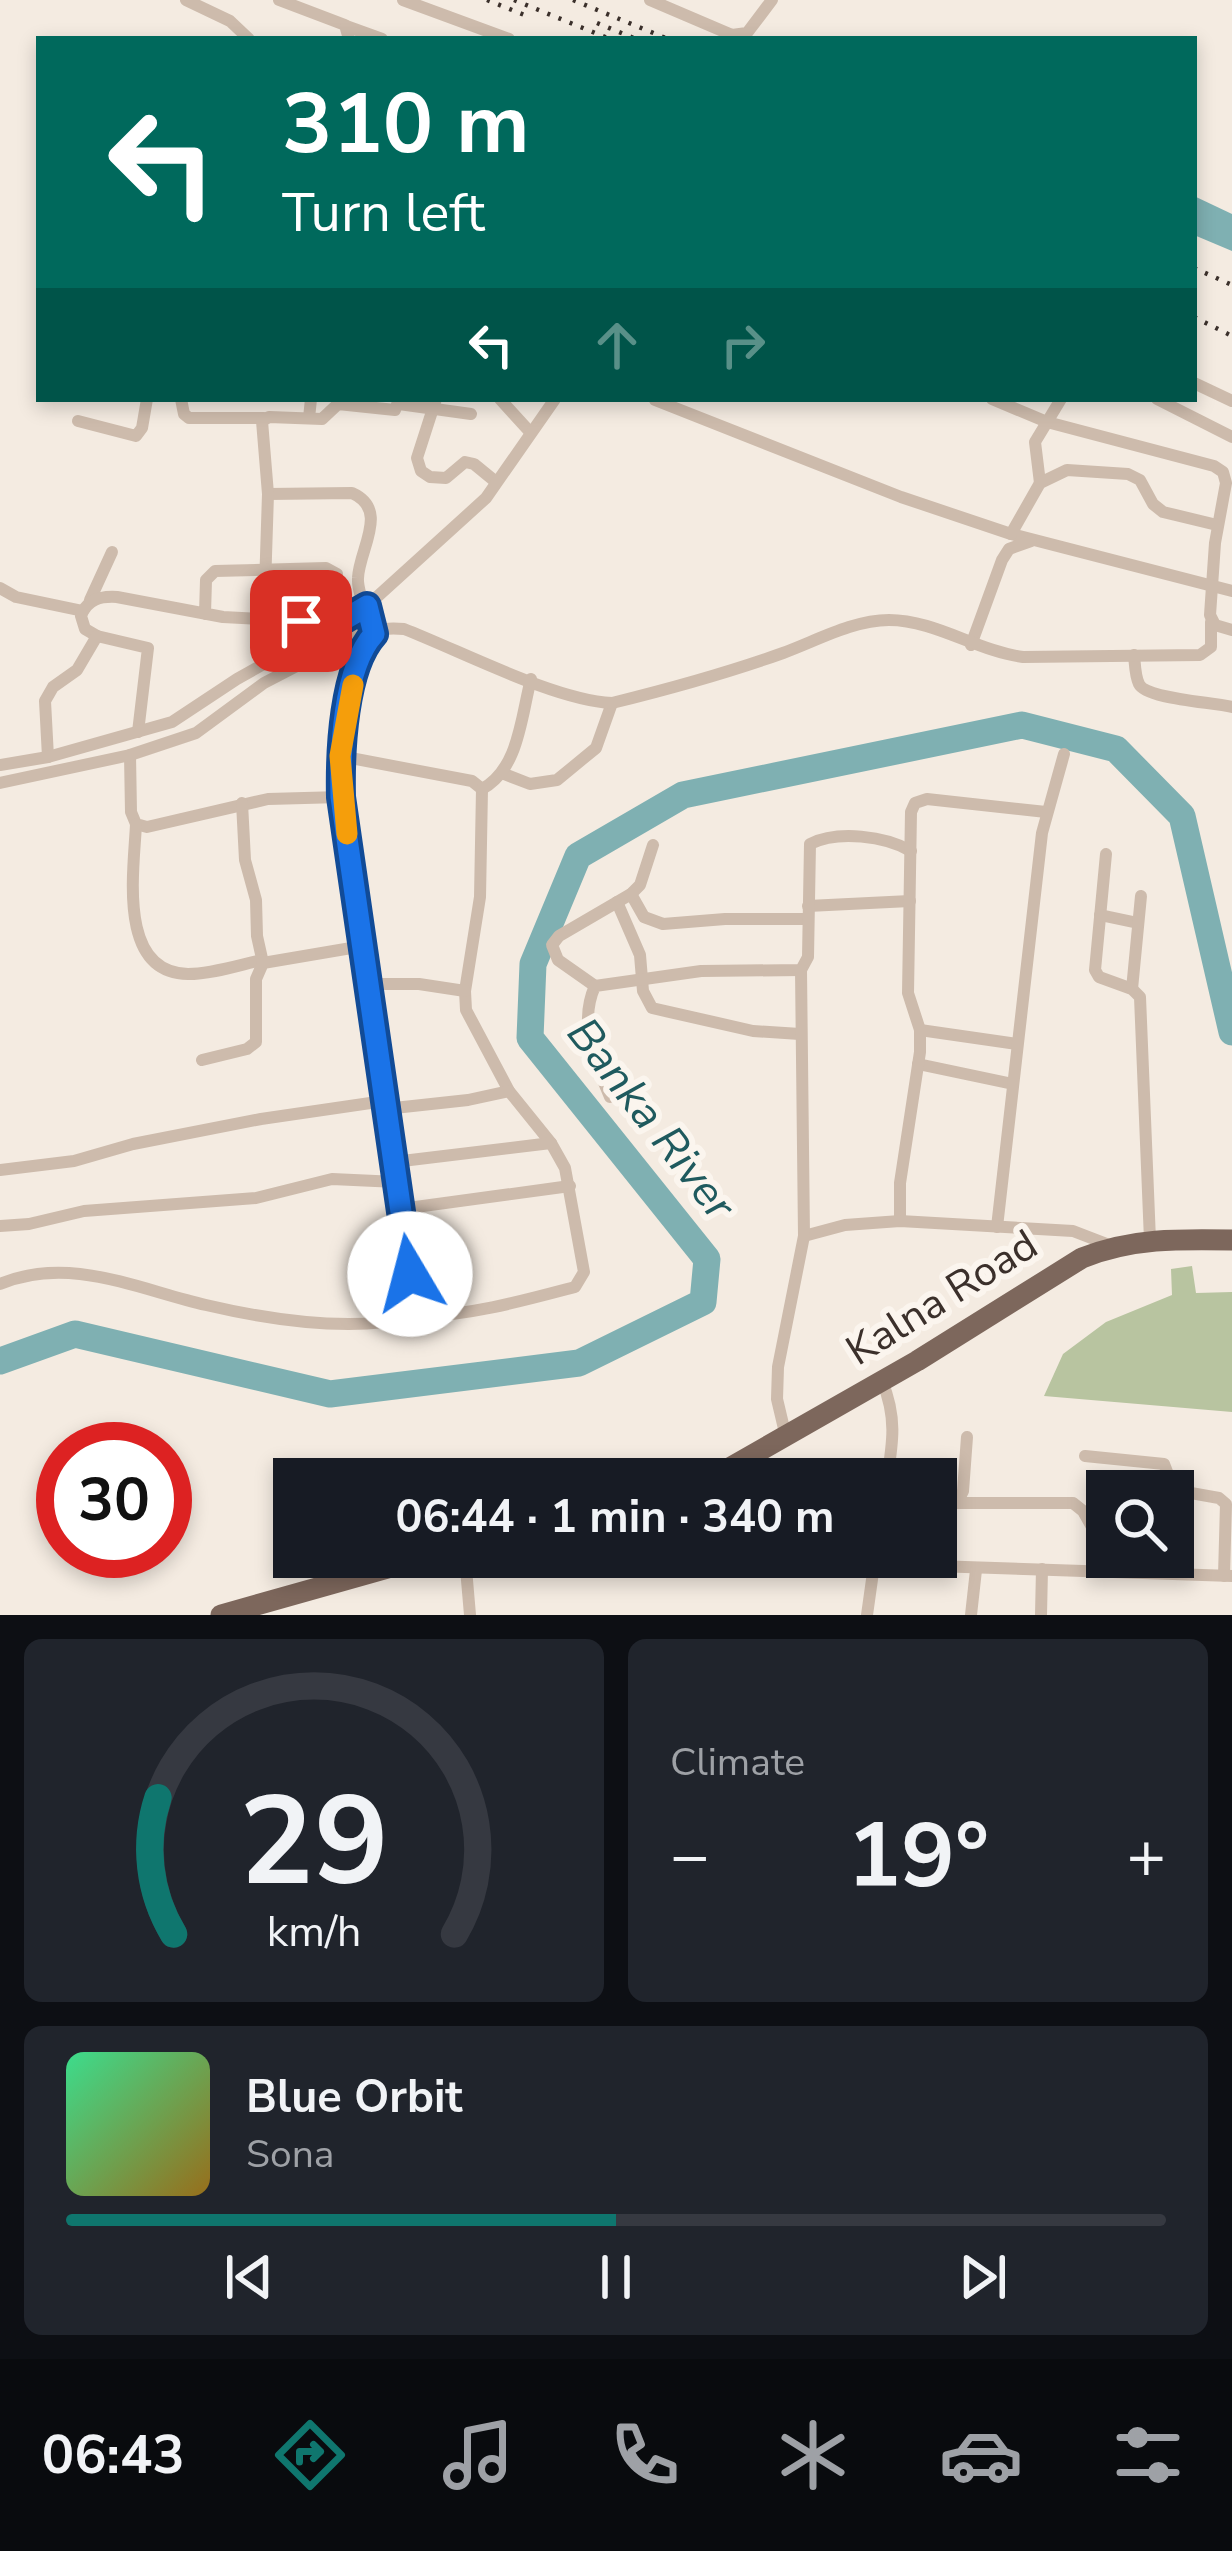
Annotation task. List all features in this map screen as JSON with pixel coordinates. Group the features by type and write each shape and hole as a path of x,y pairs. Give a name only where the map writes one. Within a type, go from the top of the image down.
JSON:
{"main road":[{"name":"Kalna Road","path":"748,1458 882,1382 1048,1276 1113,1246 1150,1240 1232,1240"},
{"path":"221,1615 352,1578"}],"street":[{"path":"186,0 230,21 246,36"},
{"path":"278,0 347,32"},
{"path":"403,0 501,36"},
{"path":"650,0 733,35 747,33 772,0"},
{"path":"1197,384 1232,401"},
{"path":"79,421 136,436 146,402"},
{"path":"182,402 189,418 327,417 338,404 386,411 398,402"},
{"path":"309,418 310,402"},
{"path":"503,402 530,432"},
{"path":"0,765 48,757 188,714 237,679 367,606 469,515 553,402"},
{"path":"660,402 901,496 1032,541 1232,591"},
{"path":"999,402 1047,422 1214,466 1229,484"},
{"path":"1040,483 1035,442 1058,402"},
{"path":"1163,402 1232,437"},
{"path":"471,414 434,404 417,458 421,471 446,478 465,462 496,482"},
{"path":"264,418 268,494 264,618"},
{"path":"0,783 130,755 196,733 264,683 386,628 404,629 531,679 612,703 779,654 863,623 904,621 1023,657 1207,653 1217,524 1232,466"},
{"path":"1011,534 1040,483 1067,470 1128,474 1139,480 1162,512 1217,524"},
{"path":"268,494 352,493 365,499 371,510 358,577 373,631 346,708 341,797 416,1317"},
{"path":"971,645 1002,560 1009,549 1032,541"},
{"path":"112,552 86,607 85,629 148,648 138,732"},
{"path":"205,614 208,574 335,570 338,623"},
{"path":"0,588 16,597 86,607 105,596 205,614 338,623"},
{"path":"1211,622 1232,630"},
{"path":"48,757 45,700 52,686 77,670 97,636"},
{"path":"1134,655 1138,682 1152,695 1232,707"},
{"path":"482,789 504,774 531,679"},
{"path":"504,774 530,784 557,780 596,748 612,703"},
{"path":"997,1227 1046,812 1064,754"},
{"path":"130,755 131,812 136,824 134,912 143,946 159,967 192,974 363,946"},
{"path":"340,756 472,781 482,789"},
{"path":"0,1284 48,1271 80,1272 206,1305 295,1321 491,1310 582,1281 571,1186 551,1143 509,1091 466,1010 480,897 482,789"},
{"path":"136,824 163,825 242,803 341,797"},
{"path":"900,1221 920,1030 908,993 911,812 915,802 927,799 1046,812"},
{"path":"202,1060 247,1049 256,1042 256,979 263,962 256,901 245,860 242,803"},
{"path":"786,1437 777,1399 778,1367 804,1236 800,1034 801,970 808,957 810,844 854,837 899,844 910,851"},
{"path":"652,845 640,885 559,936 552,945 558,960 595,986 701,971 801,970"},
{"path":"1106,854 1095,970 1099,977 1132,988 1140,997 1150,1240"},
{"path":"631,894 644,917 663,924 910,901"},
{"path":"1132,988 1141,896"},
{"path":"617,902 640,955 646,1001 652,1008 753,1031 800,1034"},
{"path":"1100,915 1138,923"},
{"path":"368,984 419,984 465,992"},
{"path":"595,986 589,1000 588,1036 610,1096"},
{"path":"920,1030 1017,1044"},
{"path":"918,1064 1013,1084"},
{"path":"0,1170 90,1159 134,1144 261,1119 468,1100 509,1091"},
{"path":"394,1162 551,1143"},
{"path":"0,1226 84,1210 256,1198 332,1179 397,1182"},
{"path":"401,1209 571,1186"},
{"path":"804,1236 845,1225 900,1221 1073,1231 1113,1246"},
{"path":"882,1382 893,1407 890,1458"},
{"path":"967,1438 963,1491 957,1503 1073,1503 1086,1516"},
{"path":"1085,1456 1164,1464 1174,1490 1226,1498 1228,1576 1194,1575"},
{"path":"957,1568 1086,1570"},
{"path":"1040,1615 1042,1568"},
{"path":"971,1615 976,1570"},
{"path":"467,1578 470,1615"},
{"path":"867,1615 872,1578"}],"green space":[{"path":"1192,1266 1196,1293 1232,1292 1232,1412 1044,1396 1063,1354 1106,1322 1172,1295 1171,1269"}],"water":[{"path":"1197,197 1232,214 1232,251 1197,236"}],"waterway":[{"name":"Banka River","path":"0,1361 75,1334 330,1394 579,1363 703,1302 707,1259 530,1038 533,964 578,856 683,795 1022,725 1116,749 1182,816 1232,1032"}],"railway":[{"path":"487,0 527,16"},
{"path":"514,0 603,36"},
{"path":"573,0 661,36"},
{"path":"597,23 629,36"},
{"path":"1197,269 1232,285"},
{"path":"1197,318 1232,336"}],"slow traffic":[{"path":"347,834 340,756 353,685"}],"route":[{"path":"301,621 338,623 367,606 374,634 365,646 346,708 341,797 410,1274"}]}
